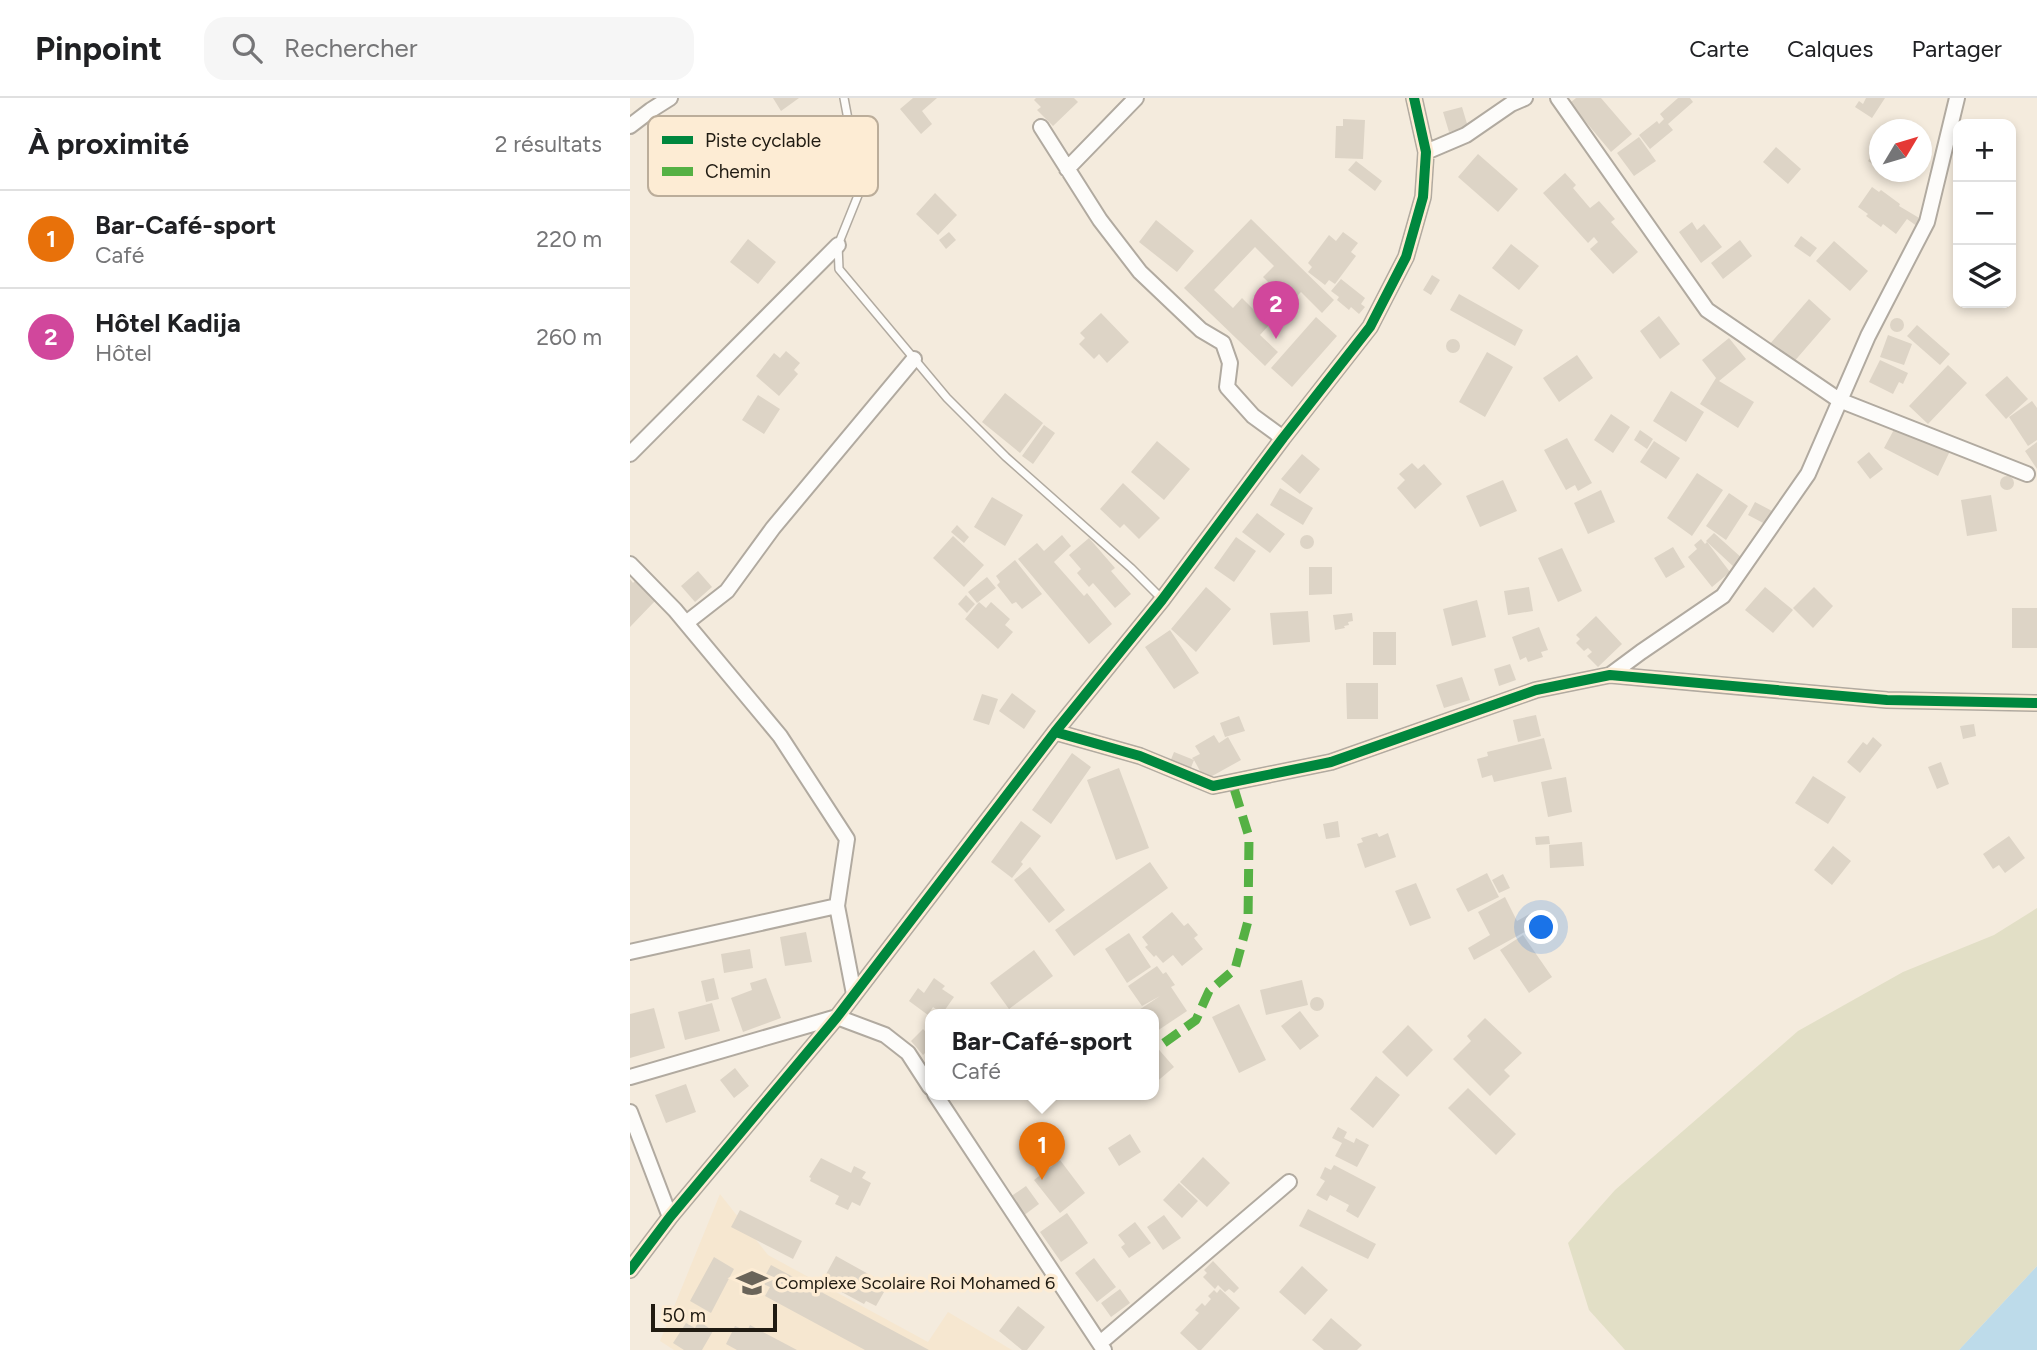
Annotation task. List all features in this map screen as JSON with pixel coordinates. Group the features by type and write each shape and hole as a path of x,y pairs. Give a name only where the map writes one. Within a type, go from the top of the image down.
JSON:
{"street":[{"path":"630,126 670,98"},
{"path":"1067,170 1136,98"},
{"path":"630,1270 670,1217 837,1017 1055,733 1162,600 1370,327 1406,257 1423,197 1426,152 1414,98"},
{"path":"1426,152 1466,135 1511,104 1525,98"},
{"path":"1558,98 1707,310 1839,400 2027,474"},
{"path":"1610,675 1723,596 1808,474 1868,336 1927,222 1957,98"},
{"path":"1041,127 1100,220 1140,272 1201,330 1223,343 1230,363 1227,387 1253,416 1283,438"},
{"path":"630,454 838,245"},
{"path":"686,623 727,592 773,528 914,359"},
{"path":"630,564 686,623 780,736 847,839 836,906 854,994"},
{"path":"1055,733 1140,757 1213,786 1331,762 1536,690 1610,675 1887,700 2037,703"},
{"path":"630,952 836,906"},
{"path":"630,1077 837,1017 885,1034 908,1054 925,1080"},
{"path":"939,1100 1102,1346 1289,1182"},
{"path":"630,1112 670,1217"}],"lane":[{"path":"844,98 847,116"},
{"path":"858,196 838,245 839,269 947,398 996,447 1131,568 1162,600"}],"shaded area":[{"path":"2037,908 2037,1266 1959,1350 1625,1350 1589,1310 1568,1243 1615,1190 1798,1031 1903,972 1994,935"},
{"name":"Complexe Scolaire Roi Mohamed 6","path":"720,1194 768,1255 928,1342 948,1312 1012,1350 674,1350 660,1341"}],"water":[{"path":"2037,1266 2037,1350 1959,1350"}],"building":[{"path":"773,98 799,98 781,111"},
{"path":"913,98 937,98 922,111 932,124 921,134 900,109"},
{"path":"1074,98 1078,102 1053,126 1037,110 1041,107 1034,100"},
{"path":"1576,98 1601,98 1632,134 1611,152 1570,103"},
{"path":"1678,98 1690,98 1693,102 1668,124 1673,130 1650,149 1639,135 1657,121 1659,124 1664,119 1660,114"},
{"path":"1866,98 1885,98 1872,118 1855,107 1859,101 1863,104"},
{"path":"1462,107 1468,127 1449,132 1443,112"},
{"path":"1343,119 1365,120 1363,159 1335,158 1336,126 1343,126"},
{"path":"1639,137 1656,161 1634,176 1617,153"},
{"path":"1776,147 1801,169 1788,184 1763,162"},
{"path":"1478,154 1518,189 1498,212 1458,177"},
{"path":"1356,161 1382,181 1375,191 1348,170"},
{"path":"1565,173 1576,185 1573,188 1590,208 1599,201 1615,219 1611,222 1638,252 1613,274 1590,249 1598,242 1594,237 1588,243 1543,193"},
{"path":"1872,187 1879,192 1881,190 1900,204 1899,206 1926,222 1921,229 1907,219 1896,234 1866,216 1868,214 1858,207"},
{"path":"935,193 957,215 938,235 916,214"},
{"path":"1251,219 1334,300 1322,313 1301,292 1290,303 1263,277 1274,266 1255,247 1214,290 1233,308 1242,298 1269,325 1260,335 1278,352 1265,366 1184,288"},
{"path":"1156,220 1194,251 1177,272 1139,242"},
{"path":"1692,222 1697,230 1704,224 1722,247 1701,263 1679,232"},
{"path":"949,232 956,240 946,249 939,240"},
{"path":"1343,232 1358,243 1351,252 1356,256 1335,284 1329,280 1325,285 1308,272 1312,267 1308,263 1329,235 1336,241"},
{"path":"1801,236 1817,248 1810,257 1794,246"},
{"path":"748,239 776,262 758,284 730,262"},
{"path":"1740,240 1752,256 1723,279 1711,263"},
{"path":"1834,241 1868,271 1850,291 1816,261"},
{"path":"1511,244 1539,266 1519,290 1492,268"},
{"path":"1432,275 1440,280 1431,295 1423,290"},
{"path":"1341,279 1365,298 1361,304 1365,307 1359,314 1351,307 1349,310 1331,291"},
{"path":"1459,294 1523,330 1515,346 1450,310"},
{"path":"1809,299 1831,319 1792,364 1769,345"},
{"path":"1101,313 1129,342 1107,363 1099,354 1094,359 1079,344 1085,338 1080,333"},
{"path":"1659,316 1680,344 1660,359 1640,331"},
{"path":"1316,317 1337,336 1292,387 1271,368"},
{"path":"1897,318 1902,320 1902,330 1897,332 1892,330 1890,325 1892,320"},
{"path":"1917,325 1950,354 1940,365 1907,336"},
{"path":"1888,335 1912,344 1904,365 1880,357"},
{"path":"1729,338 1746,359 1719,381 1754,402 1738,428 1700,404 1716,378 1702,360"},
{"path":"1453,339 1458,341 1458,351 1453,353 1448,351 1446,346 1448,341"},
{"path":"786,351 800,363 794,370 798,374 779,396 756,376 774,353 780,358"},
{"path":"1487,352 1513,367 1485,417 1459,402"},
{"path":"1577,355 1593,378 1559,402 1543,378"},
{"path":"1880,360 1908,373 1903,384 1899,382 1893,394 1869,382"},
{"path":"1948,365 1967,383 1928,424 1909,406"},
{"path":"2007,376 2028,399 2006,419 1985,395"},
{"path":"1671,391 1704,412 1686,442 1653,421"},
{"path":"1005,393 1043,423 1020,453 982,422"},
{"path":"758,395 780,409 764,434 742,420"},
{"path":"2032,401 2037,408 2037,440 2028,446 2009,417"},
{"path":"1611,414 1630,427 1613,453 1594,440"},
{"path":"1897,424 1950,451 1938,476 1884,448"},
{"path":"1044,425 1055,433 1033,464 1022,456"},
{"path":"1640,430 1653,439 1647,449 1634,440"},
{"path":"1567,438 1592,483 1578,491 1575,485 1566,490 1544,450"},
{"path":"1157,441 1190,469 1164,500 1131,472"},
{"path":"1654,441 1680,458 1666,479 1640,462"},
{"path":"2037,442 2037,469 2025,451"},
{"path":"1869,452 1883,469 1870,479 1857,462"},
{"path":"1302,454 1320,469 1300,494 1281,479"},
{"path":"1412,463 1418,469 1424,464 1442,484 1415,509 1397,488 1405,480 1399,474"},
{"path":"1697,473 1723,490 1692,536 1667,518"},
{"path":"2004,476 2010,476 2014,483 2010,490 2004,490 2000,486 2000,480"},
{"path":"1503,480 1517,511 1480,527 1466,496"},
{"path":"1123,483 1160,518 1139,539 1124,524 1120,528 1100,509"},
{"path":"1280,488 1313,508 1303,525 1270,505"},
{"path":"1601,490 1615,522 1588,534 1574,503"},
{"path":"1729,493 1748,506 1726,540 1706,526"},
{"path":"1991,495 1997,531 1967,536 1961,500"},
{"path":"992,497 1023,515 1005,546 974,527"},
{"path":"1755,502 1774,512 1767,525 1748,515"},
{"path":"1257,513 1285,534 1270,553 1242,532"},
{"path":"957,525 969,537 964,543 951,532"},
{"path":"1714,533 1743,559 1735,568 1706,541"},
{"path":"1062,535 1071,546 1054,562 1084,596 1087,593 1112,624 1089,644 1018,559 1037,543 1044,551"},
{"path":"1307,535 1312,537 1312,547 1307,549 1302,547 1300,542 1302,537"},
{"path":"953,536 984,565 964,587 933,558"},
{"path":"1236,537 1256,551 1234,582 1214,568"},
{"path":"1089,538 1115,568 1111,571 1131,594 1115,608 1093,583 1089,587 1077,573 1081,569 1069,555"},
{"path":"1701,539 1705,544 1707,542 1730,572 1712,587 1688,557 1697,549 1694,545"},
{"path":"1673,547 1685,567 1666,578 1654,558"},
{"path":"1562,548 1582,591 1558,602 1538,558"},
{"path":"1015,560 1042,594 1022,609 1016,602 1012,604 997,585 1000,582 996,576"},
{"path":"1309,567 1332,567 1332,594 1309,595"},
{"path":"698,571 712,587 695,602 681,586"},
{"path":"987,577 996,588 977,603 968,592"},
{"path":"630,579 655,601 630,627"},
{"path":"1206,587 1231,609 1196,652 1171,629"},
{"path":"1529,587 1533,611 1508,615 1504,591"},
{"path":"1765,587 1793,610 1773,633 1745,610"},
{"path":"1814,587 1833,606 1813,628 1793,608"},
{"path":"966,595 975,604 967,613 958,604"},
{"path":"1477,600 1486,637 1452,646 1443,609"},
{"path":"979,602 986,608 991,602 1010,619 1005,625 1013,632 998,649 965,619"},
{"path":"2012,608 2037,608 2037,648 2012,648"},
{"path":"1308,611 1310,642 1273,645 1270,613"},
{"path":"1352,613 1353,621 1348,622 1349,625 1335,630 1333,615"},
{"path":"1596,616 1622,644 1598,667 1587,656 1592,652 1588,648 1584,651 1576,643 1580,639 1576,635"},
{"path":"1539,627 1548,650 1541,652 1543,657 1528,662 1526,657 1520,660 1512,637"},
{"path":"1170,630 1199,673 1174,689 1145,647"},
{"path":"1373,632 1396,632 1396,665 1373,665"},
{"path":"1510,664 1516,680 1499,686 1494,669"},
{"path":"1462,677 1470,700 1444,708 1436,685"},
{"path":"1346,683 1378,683 1378,719 1347,719"},
{"path":"1012,693 1036,711 1024,729 999,711"},
{"path":"982,694 998,699 989,725 973,720"},
{"path":"1536,715 1541,736 1518,742 1513,720"},
{"path":"1239,716 1245,731 1225,737 1220,723"},
{"path":"1974,724 1976,736 1963,739 1960,726"},
{"path":"1214,735 1219,743 1228,737 1241,760 1205,780 1192,758 1200,754 1195,746"},
{"path":"1873,737 1882,745 1860,773 1847,762 1863,742 1867,745"},
{"path":"1544,738 1552,769 1494,782 1492,775 1482,778 1477,759 1488,756 1487,752"},
{"path":"1174,752 1194,760 1188,775 1168,767"},
{"path":"1072,753 1091,767 1051,824 1032,810"},
{"path":"1941,762 1949,784 1937,789 1928,767"},
{"path":"1119,768 1149,848 1116,860 1087,780"},
{"path":"1813,776 1846,797 1828,824 1795,803"},
{"path":"1566,777 1572,812 1548,817 1541,782"},
{"path":"1021,821 1041,836 1012,878 991,862"},
{"path":"1338,821 1340,837 1326,839 1323,824"},
{"path":"1377,833 1379,837 1388,833 1396,857 1365,868 1357,844 1363,842 1361,838"},
{"path":"1549,836 1550,844 1536,845 1535,837"},
{"path":"2009,836 2025,858 2005,873 1999,865 1993,869 1983,854"},
{"path":"1582,842 1584,866 1550,868 1549,845"},
{"path":"1833,846 1851,861 1832,885 1814,870"},
{"path":"1150,862 1168,888 1074,956 1055,930"},
{"path":"1030,867 1065,910 1049,923 1014,880"},
{"path":"1487,873 1499,897 1468,912 1456,889"},
{"path":"1503,874 1510,888 1499,893 1492,880"},
{"path":"1416,883 1431,918 1410,926 1395,891"},
{"path":"1505,897 1517,921 1533,912 1539,924 1474,960 1468,948 1490,935 1478,912"},
{"path":"1172,912 1184,926 1188,923 1198,935 1194,938 1203,949 1182,966 1173,955 1163,963 1156,955 1154,957 1145,947 1148,945 1142,937"},
{"path":"806,932 812,962 785,966 780,937"},
{"path":"1129,933 1151,967 1127,983 1105,949"},
{"path":"1523,935 1552,977 1529,993 1500,950"},
{"path":"750,949 753,968 724,973 721,954"},
{"path":"1034,950 1053,976 1009,1009 990,983"},
{"path":"1157,966 1163,974 1166,972 1175,985 1171,987 1187,1011 1159,1030 1159,1009 1140,1009 1160,996 1142,1006 1128,986"},
{"path":"714,978 719,999 706,1002 701,981"},
{"path":"766,978 781,1018 743,1032 731,998 752,990 750,983"},
{"path":"934,978 945,986 942,989 954,997 946,1009 933,1007 925,1009 925,1013 909,1001 918,988 924,993"},
{"path":"1302,980 1308,1005 1266,1015 1260,990"},
{"path":"1317,997 1322,999 1322,1009 1317,1011 1312,1009 1310,1004 1312,999"},
{"path":"712,1003 720,1031 685,1040 678,1012"},
{"path":"1239,1004 1266,1060 1239,1073 1212,1017"},
{"path":"654,1008 665,1048 630,1058 630,1014"},
{"path":"1300,1011 1319,1036 1300,1050 1281,1026"},
{"path":"1485,1018 1522,1053 1504,1070 1510,1076 1490,1096 1453,1059 1471,1041 1467,1036"},
{"path":"1408,1025 1433,1050 1407,1077 1382,1052"},
{"path":"923,1029 925,1031 923,1055 911,1041"},
{"path":"1159,1050 1174,1067 1159,1080"},
{"path":"735,1068 749,1086 734,1098 720,1080"},
{"path":"1376,1076 1400,1095 1373,1128 1350,1109"},
{"path":"686,1084 696,1112 666,1123 655,1095"},
{"path":"1468,1088 1516,1134 1496,1155 1448,1108"},
{"path":"1338,1127 1347,1132 1344,1138 1354,1143 1356,1138 1369,1145 1357,1167 1335,1156 1342,1143 1332,1138"},
{"path":"1130,1134 1141,1152 1119,1166 1108,1148"},
{"path":"1203,1157 1230,1183 1207,1207 1180,1182"},
{"path":"821,1158 851,1173 854,1166 866,1172 862,1178 871,1183 860,1206 852,1202 848,1210 835,1204 839,1196 810,1181 809,1177"},
{"path":"1060,1160 1085,1193 1060,1213 1034,1180"},
{"path":"1334,1165 1376,1187 1358,1218 1346,1211 1349,1205 1330,1195 1327,1201 1316,1195 1325,1181 1320,1178 1325,1167 1331,1170"},
{"path":"1179,1183 1198,1201 1182,1218 1163,1200"},
{"path":"1026,1186 1039,1204 1023,1216 1010,1197"},
{"path":"1308,1209 1376,1244 1368,1259 1299,1226"},
{"path":"740,1210 802,1241 793,1259 731,1227"},
{"path":"1067,1213 1088,1243 1061,1262 1040,1232"},
{"path":"1164,1215 1181,1238 1163,1250 1147,1227"},
{"path":"1135,1222 1151,1243 1129,1258 1121,1247 1125,1244 1118,1235"},
{"path":"836,1256 888,1285 876,1306 866,1301 864,1304 836,1289 838,1285 824,1278"},
{"path":"714,1257 734,1269 711,1313 690,1301"},
{"path":"1094,1258 1116,1287 1097,1302 1075,1273"},
{"path":"1213,1261 1239,1288 1234,1293 1229,1289 1225,1292 1218,1285 1215,1289 1203,1277 1207,1273 1204,1270"},
{"path":"771,1265 929,1350 865,1350 765,1296 770,1287 761,1283"},
{"path":"1302,1266 1328,1290 1305,1315 1279,1292"},
{"path":"1120,1289 1130,1303 1111,1317 1101,1303"},
{"path":"1220,1289 1240,1308 1201,1350 1198,1350 1180,1333 1199,1313 1195,1310 1202,1303 1205,1306 1211,1299 1208,1296 1214,1290 1217,1293"},
{"path":"1018,1306 1045,1327 1027,1350 1022,1350 999,1331"},
{"path":"1331,1318 1362,1345 1357,1350 1324,1350 1312,1340"},
{"path":"699,1321 713,1331 702,1350 684,1350 673,1343 686,1323 695,1328"},
{"path":"750,1325 797,1350 737,1350 726,1344 735,1326 747,1331"}],"marked path":[{"path":"1164,1043 1196,1020 1209,991 1235,969 1248,921 1249,837 1232,782"}],"cycle path":[{"path":"630,1270 670,1217 837,1017 1055,732 1162,600 1370,327 1406,257 1423,197 1426,152 1414,98"},
{"path":"1055,732 1140,756 1213,786 1331,762 1536,690 1610,675 1887,700 2037,703"}],"place":[{"name":"Hôtel Kadija","path":"1276,339"},
{"name":"Bar-Café-sport","path":"1042,1180"},
{"name":"Complexe Scolaire Roi Mohamed 6","path":"752,1283"}]}
